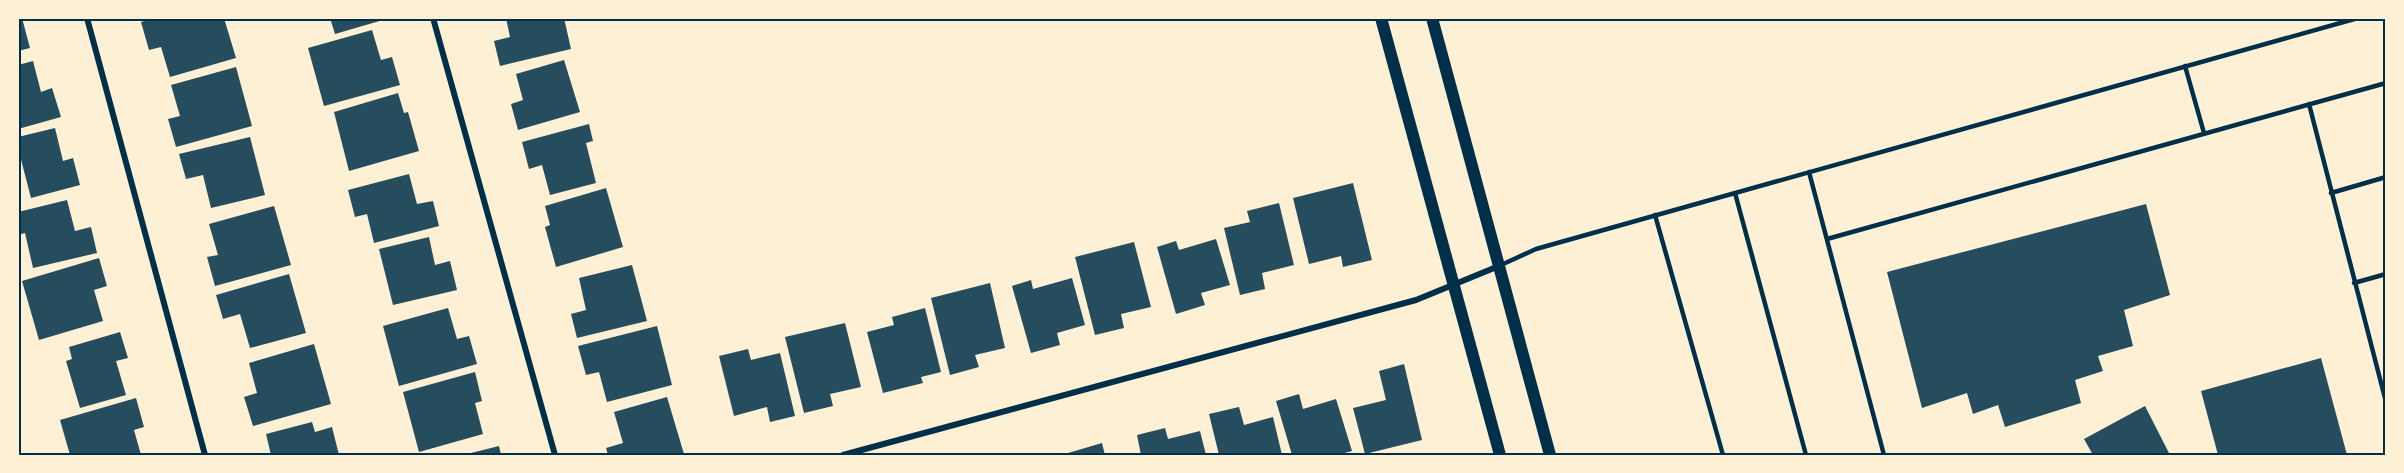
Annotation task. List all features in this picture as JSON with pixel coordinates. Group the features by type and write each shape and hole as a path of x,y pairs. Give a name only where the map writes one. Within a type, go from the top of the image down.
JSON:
{"main road":[{"path":"1381,18 1500,455"},
{"path":"1432,18 1550,455"}],"street":[{"path":"87,18 205,455"},
{"path":"433,18 555,455"},
{"path":"843,455 1416,300 1499,266"}],"lane":[{"path":"1499,266 1536,249 2358,18"},
{"path":"2185,66 2204,133"},
{"path":"1827,238 2386,83"},
{"path":"2309,104 2386,402"},
{"path":"1809,171 1884,455"},
{"path":"2331,193 2386,177"},
{"path":"1735,193 1806,455"},
{"path":"1655,215 1723,455"},
{"path":"2354,283 2386,274"}],"building":[{"path":"18,18 22,18 30,48 18,51"},
{"path":"155,18 224,18 236,58 170,77 161,47 149,50 141,22"},
{"path":"330,18 382,18 383,20 335,34"},
{"path":"506,18 564,18 571,49 500,66 494,41 510,37"},
{"path":"372,30 381,60 392,57 400,85 324,106 308,48"},
{"path":"564,60 580,112 518,130 511,104 523,100 516,74"},
{"path":"33,61 41,92 52,88 61,117 18,129 18,65"},
{"path":"236,67 252,126 176,147 168,119 180,116 171,85"},
{"path":"398,93 404,113 408,112 419,151 349,171 334,112"},
{"path":"589,124 593,141 586,143 596,183 550,195 542,165 529,169 522,142"},
{"path":"55,128 63,161 73,158 80,185 31,198 18,148 18,137"},
{"path":"250,137 265,195 211,208 203,175 186,179 179,154"},
{"path":"409,174 417,204 433,201 439,226 374,243 367,214 355,217 348,190"},
{"path":"1353,183 1372,260 1343,267 1341,256 1309,264 1293,198"},
{"path":"606,188 623,247 556,267 545,227 550,225 545,206"},
{"path":"67,200 75,231 91,227 97,253 33,268 25,233 18,235 18,212"},
{"path":"1279,203 1294,265 1262,273 1265,289 1240,295 1224,228 1250,222 1247,211"},
{"path":"2146,204 2170,295 2124,310 2133,346 2098,356 2103,371 2075,380 2081,403 2005,427 1998,405 1973,414 1967,393 1922,408 1887,272"},
{"path":"274,206 291,265 215,286 207,257 218,255 209,224"},
{"path":"429,237 435,265 450,261 457,290 393,305 379,249"},
{"path":"1216,239 1230,285 1201,293 1205,305 1176,314 1157,247 1176,241 1179,250"},
{"path":"1134,242 1151,307 1121,314 1124,328 1095,335 1075,257"},
{"path":"99,258 107,286 94,290 103,321 39,340 22,281"},
{"path":"632,265 647,321 577,338 571,314 586,310 579,278"},
{"path":"289,274 306,333 250,348 240,314 223,319 216,295"},
{"path":"1072,278 1085,325 1057,333 1060,345 1031,353 1012,286 1031,280 1033,289"},
{"path":"990,283 1005,348 975,355 979,367 950,375 931,298"},
{"path":"448,308 457,339 469,336 477,364 399,386 383,326"},
{"path":"925,308 941,372 921,377 923,383 883,393 867,332 894,325 892,317"},
{"path":"845,323 861,387 830,394 833,406 804,413 785,337"},
{"path":"657,326 672,385 607,402 599,372 586,375 578,346"},
{"path":"120,332 128,358 116,361 126,395 80,408 66,361 72,359 69,347"},
{"path":"314,344 331,404 253,426 244,397 257,393 249,363"},
{"path":"748,349 751,360 780,353 795,416 770,422 767,407 734,416 719,356"},
{"path":"2321,358 2347,455 2218,455 2201,391"},
{"path":"1404,364 1422,440 1365,454 1353,408 1386,400 1379,371"},
{"path":"475,372 482,401 475,403 483,434 419,452 403,392"},
{"path":"1299,394 1303,409 1336,399 1352,451 1337,455 1292,455 1276,401"},
{"path":"667,397 684,454 608,455 606,448 623,443 614,412"},
{"path":"136,398 144,427 134,430 141,455 70,455 60,420"},
{"path":"2145,406 2170,455 2093,455 2084,439"},
{"path":"1239,407 1244,425 1273,417 1282,455 1219,455 1209,414"},
{"path":"312,422 315,432 332,427 339,455 271,455 266,434"},
{"path":"1165,428 1168,439 1200,431 1206,455 1141,455 1137,435"},
{"path":"1102,443 1105,455 1068,455 1068,453"},
{"path":"499,446 501,455 467,455 467,454"}]}
